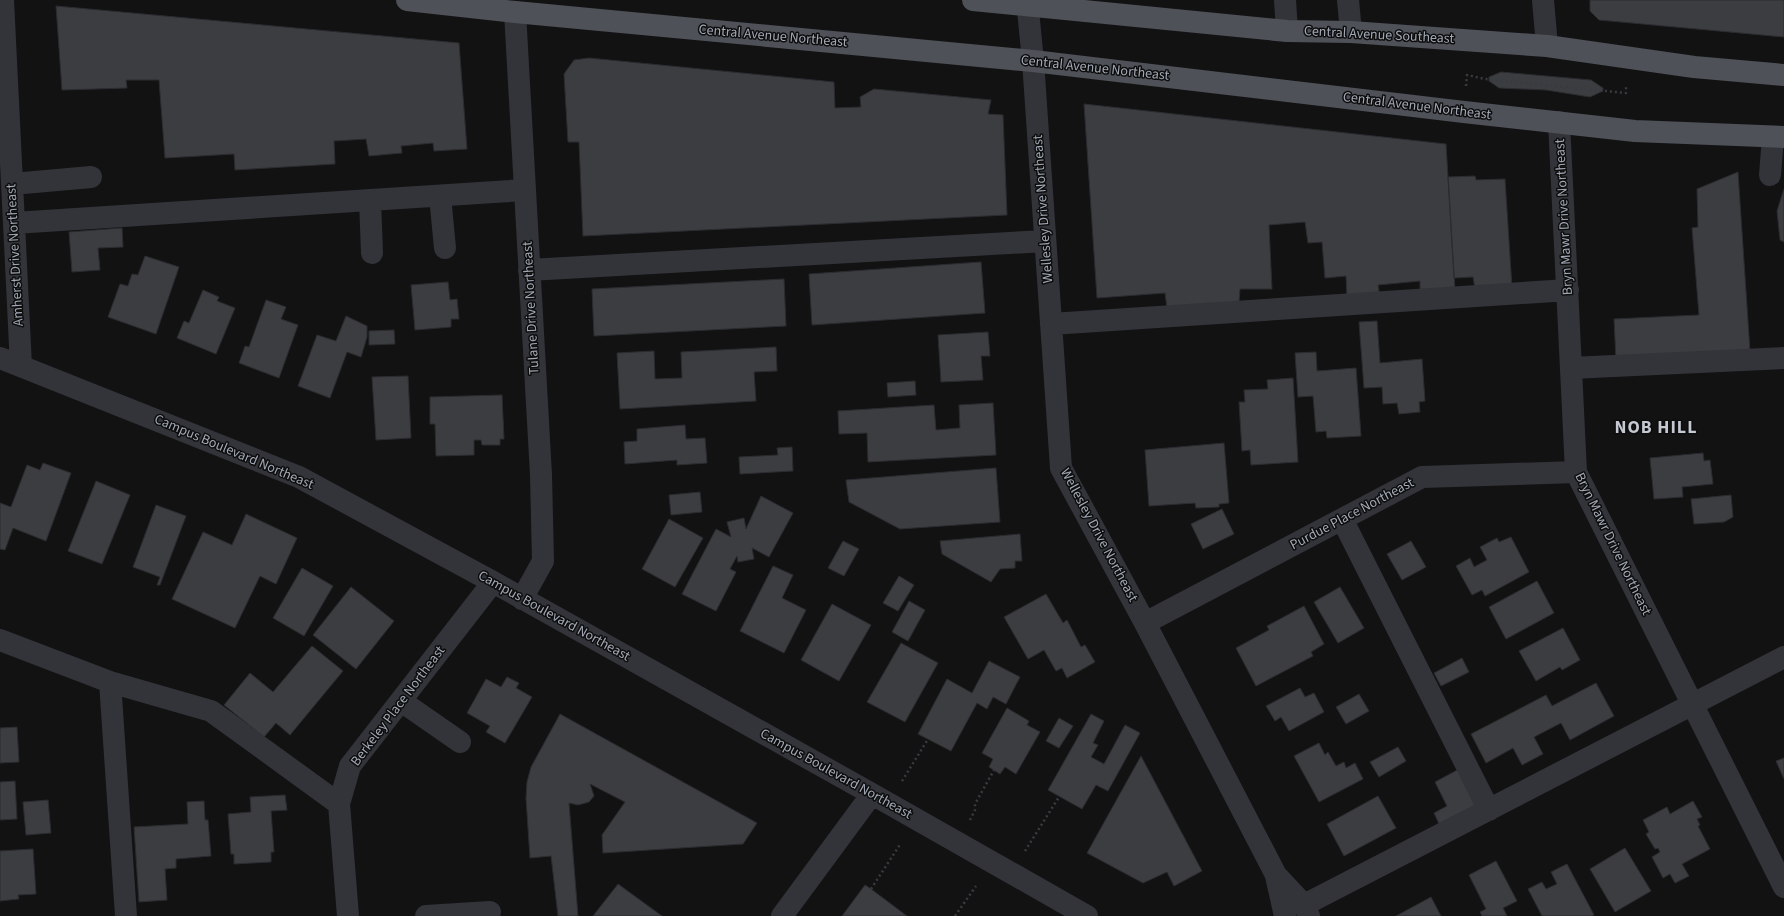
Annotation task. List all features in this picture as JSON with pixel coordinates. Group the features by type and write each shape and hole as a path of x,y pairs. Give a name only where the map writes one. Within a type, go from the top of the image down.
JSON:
{"main road":[{"name":"Central Avenue Northeast","path":"407,0 515,12 1033,61 1449,110 1635,130 1779,137"},
{"name":"Central Avenue Southeast","path":"973,0 1028,3 1287,31 1351,32 1547,46 1694,67 1784,75"}],"street":[{"name":"Amherst Drive Northeast","path":"3,0 5,153 12,184 21,366"},
{"path":"1285,0 1287,31"},
{"path":"1348,0 1351,32"},
{"path":"1543,0 1547,46"},
{"name":"Wellesley Drive Northeast","path":"1028,3 1061,468 1145,623 1276,875 1306,911"},
{"name":"Tulane Drive Northeast","path":"515,12 541,475 544,561 522,599"},
{"name":"Bryn Mawr Drive Northeast","path":"1559,122 1576,472 1784,887"},
{"path":"1770,175 1779,137"},
{"path":"12,184 91,177"},
{"path":"14,223 525,190"},
{"path":"440,196 445,248"},
{"path":"370,200 372,253"},
{"path":"529,270 1045,241"},
{"path":"1051,324 1568,290"},
{"name":"Campus Boulevard Northeast","path":"0,358 299,477 493,582 1087,916"},
{"path":"1571,368 1784,358"},
{"name":"Purdue Place Northeast","path":"1145,623 1422,477 1576,472"},
{"path":"1342,519 1489,810"},
{"name":"Berkeley Place Northeast","path":"348,916 339,804 350,766 493,582"},
{"path":"0,640 110,682 211,711 339,804"},
{"path":"1306,911 1489,810 1784,657"},
{"path":"110,682 126,916"},
{"path":"401,701 460,742"},
{"path":"782,916 872,794"},
{"path":"1276,875 1285,916"},
{"path":"426,916 490,912"}],"path":[{"path":"1466,86 1467,75 1485,79 1626,93 1626,83"},
{"path":"902,781 928,739"},
{"path":"970,820 975,810 975,804 994,770"},
{"path":"1024,852 1058,797"},
{"path":"871,889 901,843"},
{"path":"955,916 976,886"}],"building":[{"path":"1590,0 1784,0 1784,37 1599,20 1590,11"},
{"path":"56,6 459,43 467,149 434,151 433,143 401,146 402,153 369,156 366,139 334,141 335,164 235,170 234,154 165,158 159,80 126,80 127,88 62,90"},
{"path":"589,58 834,82 835,108 861,107 860,97 874,89 991,100 988,114 1003,115 1007,215 583,236 579,142 568,142 564,74 574,60"},
{"path":"1501,72 1591,80 1603,88 1603,91 1590,97 1546,90 1499,88 1489,81 1489,77"},
{"path":"1084,104 1446,144 1455,290 1420,293 1420,281 1378,285 1380,297 1347,298 1346,276 1325,278 1322,242 1308,243 1305,222 1269,225 1272,289 1240,289 1239,302 1167,308 1165,293 1097,298"},
{"path":"1738,172 1750,351 1616,360 1614,319 1699,315 1692,228 1698,227 1697,189"},
{"path":"1475,176 1476,180 1505,179 1512,287 1475,289 1473,277 1454,278 1448,177"},
{"path":"1784,189 1784,242 1780,240 1777,211"},
{"path":"122,228 123,247 98,248 100,270 72,272 69,232"},
{"path":"145,256 179,267 156,334 108,317 120,284 128,286 132,274 138,275"},
{"path":"981,262 985,313 812,325 809,274"},
{"path":"784,279 786,326 594,336 592,289"},
{"path":"448,282 450,300 457,299 459,319 451,319 451,327 415,330 411,285"},
{"path":"203,290 219,297 217,301 235,308 216,354 177,338 184,321 189,323"},
{"path":"266,300 286,307 281,319 298,325 279,378 239,363 245,346 249,347"},
{"path":"346,316 367,326 367,337 361,357 347,352 330,398 298,386 317,335 336,341"},
{"path":"1377,321 1380,363 1422,359 1425,401 1419,402 1420,412 1399,414 1397,403 1383,404 1382,387 1364,388 1359,322"},
{"path":"394,330 395,344 369,345 369,331"},
{"path":"988,332 990,356 981,356 983,380 941,382 938,335"},
{"path":"776,347 777,371 754,372 756,401 620,409 617,353 654,351 655,379 682,378 681,352"},
{"path":"1316,352 1317,371 1356,368 1361,436 1327,438 1326,431 1316,432 1313,396 1298,397 1295,353"},
{"path":"408,376 411,438 376,440 372,377"},
{"path":"1293,378 1298,462 1251,465 1250,450 1242,451 1239,402 1245,402 1244,390 1268,389 1267,380"},
{"path":"915,381 916,395 888,397 887,383"},
{"path":"502,395 504,439 500,439 500,445 482,445 481,440 474,440 474,455 436,456 435,424 430,424 430,397"},
{"path":"993,403 996,455 868,462 867,433 839,434 838,411 934,405 936,430 960,428 959,405"},
{"path":"685,425 686,439 705,438 707,463 677,465 677,460 625,464 624,442 637,441 637,429"},
{"path":"1224,443 1229,503 1219,504 1219,507 1196,508 1195,503 1149,506 1145,450"},
{"path":"792,447 793,471 740,474 739,457 778,455 777,448"},
{"path":"1703,453 1704,461 1710,460 1713,484 1682,487 1683,497 1654,499 1650,458"},
{"path":"43,463 71,473 46,541 13,528 5,550 0,549 0,503 11,507 27,465 40,470"},
{"path":"996,468 1000,522 900,529 849,502 846,480"},
{"path":"96,481 130,495 102,564 68,551"},
{"path":"700,492 702,512 671,515 669,495"},
{"path":"1731,495 1733,517 1724,522 1694,524 1691,499"},
{"path":"761,496 793,513 769,557 752,548 754,559 738,562 737,556 730,569 736,572 716,611 682,594 716,529 731,537 727,522 744,518 746,529"},
{"path":"156,505 186,516 160,585 157,585 160,577 133,567"},
{"path":"1222,509 1234,534 1203,549 1191,524"},
{"path":"246,514 297,538 276,584 260,576 235,628 172,599 203,532 232,545"},
{"path":"669,519 703,538 675,587 642,569"},
{"path":"1020,534 1022,561 1015,561 1015,568 1000,569 991,582 942,554 940,541"},
{"path":"1511,537 1529,572 1485,596 1482,590 1472,595 1456,566 1470,558 1474,567 1487,560 1480,547 1497,538 1499,542"},
{"path":"843,541 859,549 844,576 828,568"},
{"path":"1411,541 1426,567 1402,580 1387,554"},
{"path":"773,566 793,575 782,598 806,610 784,653 740,631"},
{"path":"302,568 333,586 304,636 273,618"},
{"path":"899,576 914,585 898,611 883,603"},
{"path":"1537,581 1554,613 1506,639 1489,607"},
{"path":"351,587 394,621 356,669 313,635"},
{"path":"1340,587 1364,628 1338,643 1314,602"},
{"path":"1046,594 1063,623 1067,620 1081,647 1085,645 1095,662 1067,678 1062,668 1056,671 1044,650 1028,659 1004,617"},
{"path":"909,601 925,610 908,641 892,632"},
{"path":"832,604 871,625 839,681 801,660"},
{"path":"1304,606 1324,644 1311,652 1313,656 1256,686 1236,648 1269,630 1267,626"},
{"path":"1563,628 1580,660 1562,670 1560,667 1536,681 1519,651"},
{"path":"901,643 938,663 905,722 867,702"},
{"path":"312,646 343,671 290,735 276,723 264,737 224,705 250,673 273,692"},
{"path":"1462,658 1469,672 1441,686 1434,673"},
{"path":"989,661 1020,677 1006,704 993,697 987,709 977,703 951,751 918,734 947,679 972,693"},
{"path":"507,677 519,683 516,688 532,697 505,743 486,732 490,726 467,713 486,679 501,687"},
{"path":"1596,683 1614,716 1570,740 1561,723 1534,737 1543,754 1522,765 1513,748 1486,763 1471,734 1546,695 1552,706"},
{"path":"1300,688 1305,697 1314,693 1324,712 1289,731 1281,717 1275,721 1266,706"},
{"path":"1359,694 1369,711 1346,724 1336,707"},
{"path":"1007,708 1029,721 1027,725 1040,732 1016,774 1005,767 1000,774 989,767 993,759 982,753"},
{"path":"560,714 757,823 743,844 603,853 602,835 625,802 590,784 594,796 589,802 578,805 569,803 578,916 558,916 551,856 530,858 526,798 527,782 531,767"},
{"path":"1091,714 1104,721 1093,743 1098,745 1091,757 1104,764 1125,725 1140,733 1108,791 1096,785 1082,809 1048,790"},
{"path":"1059,718 1073,726 1059,748 1046,741"},
{"path":"17,727 19,762 0,763 0,728"},
{"path":"1319,743 1325,755 1328,752 1336,766 1344,762 1346,768 1355,763 1363,779 1319,802 1294,756"},
{"path":"1398,747 1406,761 1379,777 1370,762"},
{"path":"1141,756 1202,871 1174,886 1167,872 1143,883 1087,853"},
{"path":"1784,758 1784,779 1776,761"},
{"path":"1461,768 1480,805 1440,826 1434,813 1447,806 1435,782"},
{"path":"15,781 17,819 0,820 0,782"},
{"path":"285,795 287,810 271,811 274,852 271,852 271,862 234,864 234,854 231,854 228,814 251,812 250,797"},
{"path":"1378,796 1396,828 1344,856 1327,824"},
{"path":"48,800 51,833 26,835 23,802"},
{"path":"204,801 205,820 208,820 211,856 176,859 176,868 165,869 167,900 139,902 134,827 188,824 187,802"},
{"path":"1693,801 1702,817 1697,819 1700,825 1698,826 1710,849 1682,864 1689,876 1675,883 1670,874 1663,878 1652,857 1660,852 1658,848 1655,849 1646,834 1649,832 1643,820 1667,807 1670,814"},
{"path":"1625,848 1651,891 1615,912 1590,869"},
{"path":"33,849 36,894 18,895 19,899 0,901 0,851"},
{"path":"1496,861 1517,901 1503,908 1507,916 1482,916 1480,912 1486,909 1469,875"},
{"path":"1567,864 1594,915 1542,916 1528,889 1542,882 1546,889 1557,884 1551,872"},
{"path":"618,884 662,916 593,916"},
{"path":"865,885 871,889 907,916 842,916"},
{"path":"1431,897 1441,916 1396,916"}],"district":[{"name":"NOB HILL","path":"1656,427"}]}
